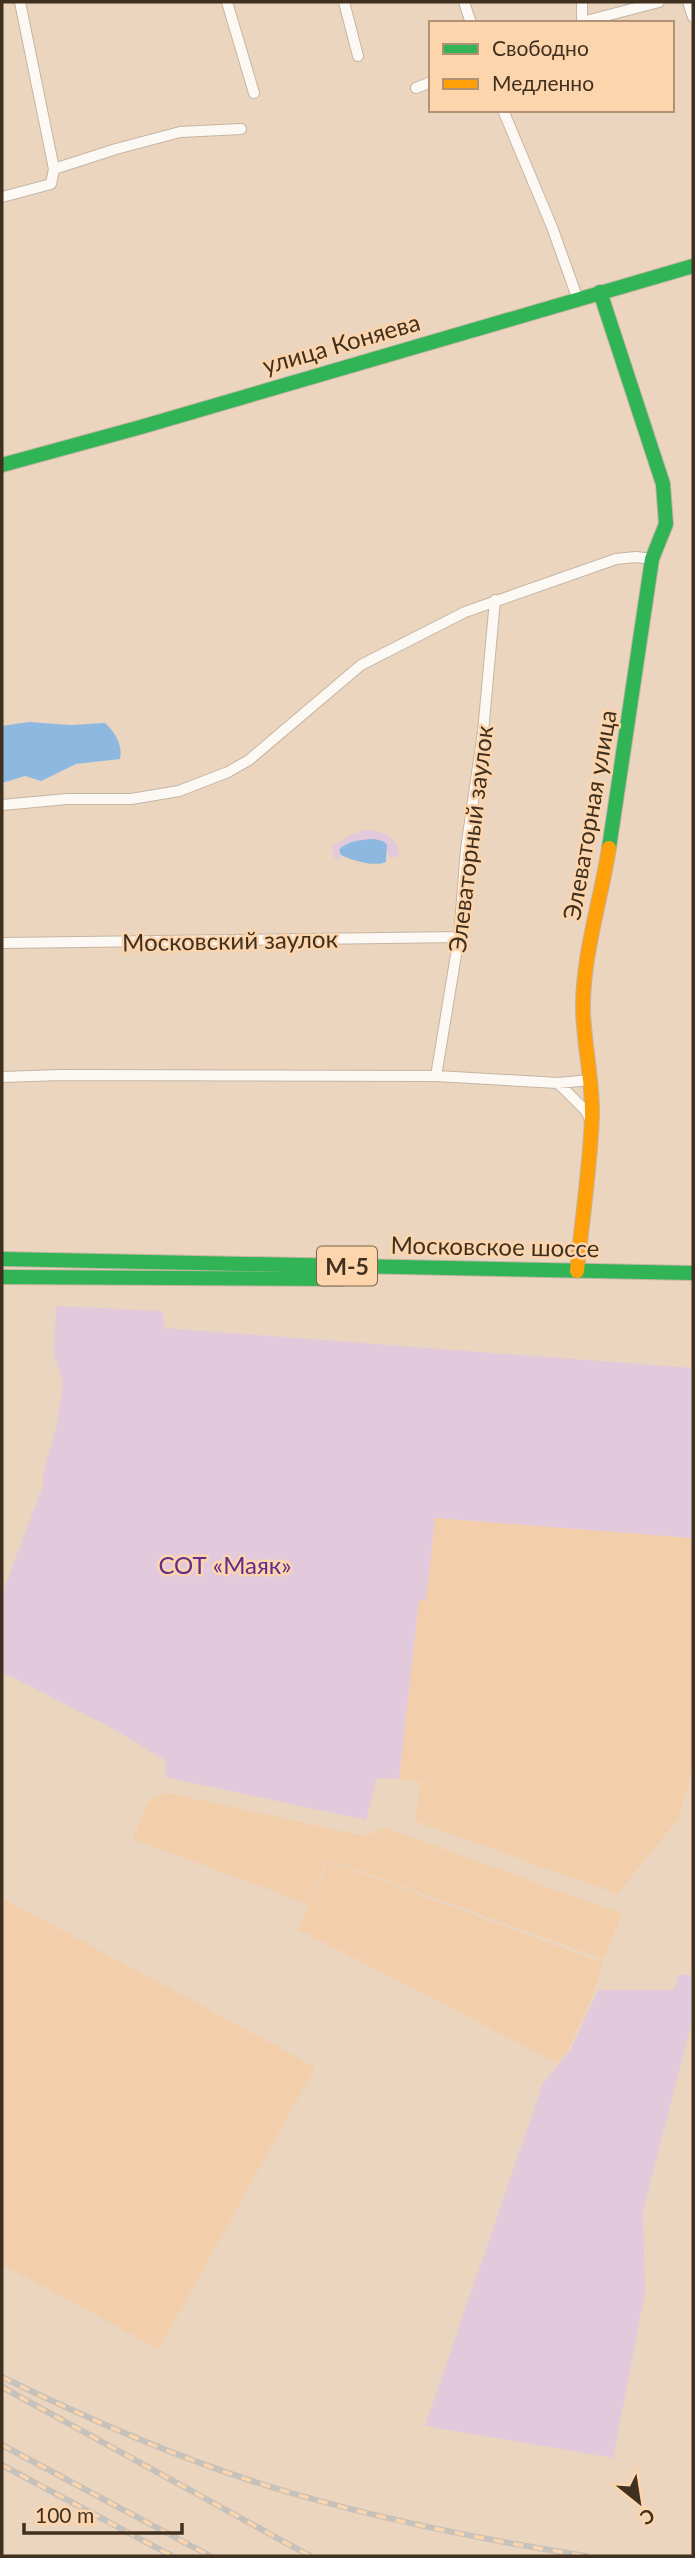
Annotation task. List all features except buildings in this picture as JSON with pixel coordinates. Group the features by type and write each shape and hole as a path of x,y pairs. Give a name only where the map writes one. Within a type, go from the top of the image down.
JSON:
{"main road":[{"name":"улица Коняева","path":"2,465 141,427 693,265"},
{"name":"Элеваторная улица","path":"577,1271 592,1122 591,1080 583,1010 590,944 602,893 652,559 666,524 663,484 600,292"},
{"name":"Московское шоссе","path":"2,1259 693,1273"},
{"name":"Московское шоссе","path":"2,1277 693,1283"}],"street":[{"path":"2,197 51,184 54,169 20,2"},
{"path":"227,2 254,93"},
{"path":"344,2 358,56"},
{"path":"464,2 470,21"},
{"path":"582,2 582,21"},
{"path":"586,21 659,2"},
{"path":"688,2 693,18"},
{"path":"416,88 429,83"},
{"path":"504,112 578,298"},
{"path":"54,169 180,132 241,129"},
{"path":"2,804 67,799 131,799 179,791 228,772 249,760 360,666 465,611 616,559 652,559"},
{"name":"Элеваторный заулок","path":"436,1076 459,937 466,849 483,732 495,600"},
{"name":"Московский заулок","path":"2,943 459,937"},
{"path":"2,1077 436,1076 558,1083 591,1080"},
{"path":"558,1083 586,1111 592,1122"}],"shaded area":[{"path":"434,1518 693,1538 693,1766 679,1818 617,1894 415,1821 421,1782 399,1779 419,1600 426,1600"},
{"path":"167,1793 365,1836 386,1828 622,1914 603,1959 328,1859 308,1904 133,1839 148,1802"},
{"path":"329,1861 603,1963 594,1992 568,2050 556,2062 298,1929"},
{"path":"2,1898 315,2067 159,2349 2,2264"}],"green space":[{"path":"367,830 389,836 396,844 399,856 390,858 383,841 371,839 344,847 339,850 341,858 334,858 332,847 350,835"},
{"name":"СОТ «Маяк»","path":"56,1306 163,1311 164,1328 693,1368 693,1538 435,1518 426,1601 419,1600 399,1779 377,1778 366,1820 165,1777 165,1760 108,1726 2,1672 2,1594 44,1483 43,1474 56,1428 63,1383 54,1354"},
{"path":"678,1975 693,1975 693,2017 643,2211 645,2293 613,2458 425,2426 543,2083 570,2051 598,1990 674,1990"}],"water":[{"path":"29,722 70,725 105,723 117,739 120,759 76,764 41,781 25,776 2,783 2,726"},
{"path":"374,839 387,845 386,862 370,864 357,861 341,855 339,850 351,842"}],"railway":[{"path":"2,2377 133,2437 268,2486 426,2527 586,2556"},
{"path":"2,2387 310,2556"},
{"path":"2,2445 210,2556"},
{"path":"2,2465 172,2556"}],"traffic: fast":[{"path":"2,465 693,266"},
{"path":"600,292 663,484 666,524 652,559 609,848"},
{"path":"2,1259 693,1273"},
{"path":"2,1277 342,1279"}],"traffic: slow":[{"path":"577,1271 592,1117 583,1011 584,991 589,949 609,848"}]}
